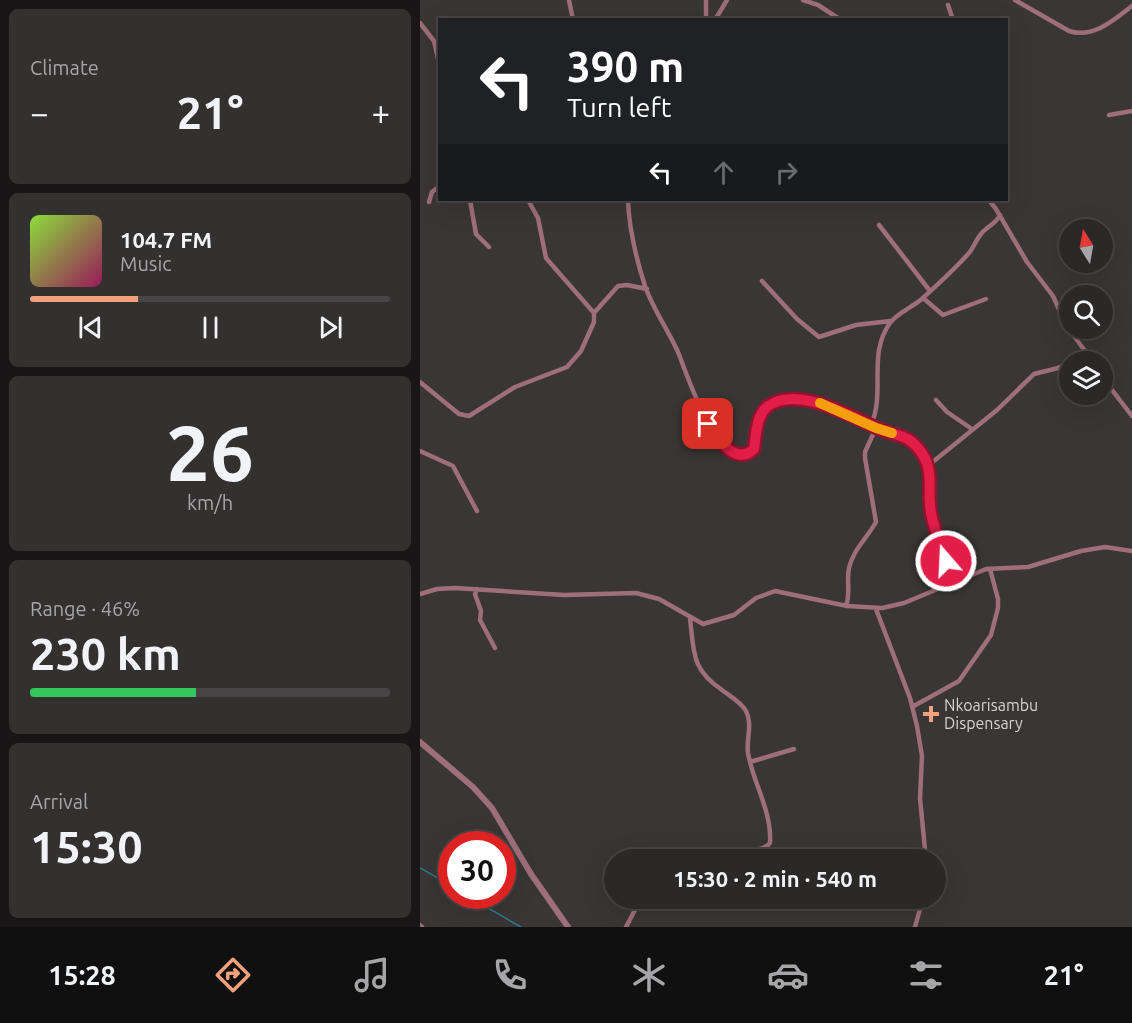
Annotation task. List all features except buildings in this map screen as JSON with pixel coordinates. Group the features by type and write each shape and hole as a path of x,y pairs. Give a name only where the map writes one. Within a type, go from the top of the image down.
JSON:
{"street":[{"path":"569,0 573,18"},
{"path":"706,0 706,18"},
{"path":"717,18 727,0"},
{"path":"803,0 818,5 837,18"},
{"path":"1015,0 1069,31 1077,33 1099,29 1132,6"},
{"path":"948,5 952,18"},
{"path":"420,23 434,41 438,58"},
{"path":"1109,115 1132,111"},
{"path":"429,202 432,192 438,188"},
{"path":"470,201 476,234 489,248"},
{"path":"420,382 459,414 472,416 506,392 567,367 577,357 594,322 594,313 546,258 538,218 529,201"},
{"path":"628,201 633,238 647,289 678,353 694,396 719,440 731,452 747,454 754,449 762,412 770,405 779,402 815,402 910,440 929,465 931,512 954,582"},
{"path":"990,201 1027,262 1053,297 1066,325 1086,351"},
{"path":"762,281 797,319 819,337 856,325 890,321 923,298 970,252 980,235 996,222 1000,215"},
{"path":"879,225 930,291"},
{"path":"594,313 618,286 627,285 647,289"},
{"path":"923,298 943,315 986,299"},
{"path":"846,606 849,597 848,578 851,560 876,522 865,467 865,452 878,406 877,358 880,344 890,321"},
{"path":"929,465 997,410 1034,374 1059,368"},
{"path":"1113,391 1132,416"},
{"path":"936,400 947,412 972,429"},
{"path":"420,451 453,466 477,511"},
{"path":"420,594 441,589 564,595 636,593 659,599 703,624 734,615 756,598 775,591 846,606 876,609 904,603 990,569 1028,567 1076,552 1105,547 1132,551"},
{"path":"912,706 959,681 991,635 998,608 998,598 990,569"},
{"path":"477,589 475,594 481,611 480,620 495,648"},
{"path":"876,609 912,706 921,752 920,798 925,849"},
{"path":"690,617 696,659 701,673 707,680 738,702 747,713 749,725 747,749 767,817 770,843 765,848 755,849"},
{"path":"420,742 473,787 492,808 531,874 568,927"},
{"path":"750,762 794,749"},
{"path":"626,927 636,909"},
{"path":"915,927 920,909"}],"waterway":[{"path":"420,868 438,878"},
{"path":"490,909 521,927"}],"slow traffic":[{"path":"820,403 892,433"}],"place":[{"name":"Nkoarisambu Dispensary","path":"931,714"}],"route":[{"path":"708,424 727,449 739,454 747,454 754,449 762,412 770,405 787,400 824,404 876,428 905,436 915,444 929,465 931,512 946,561"}]}
